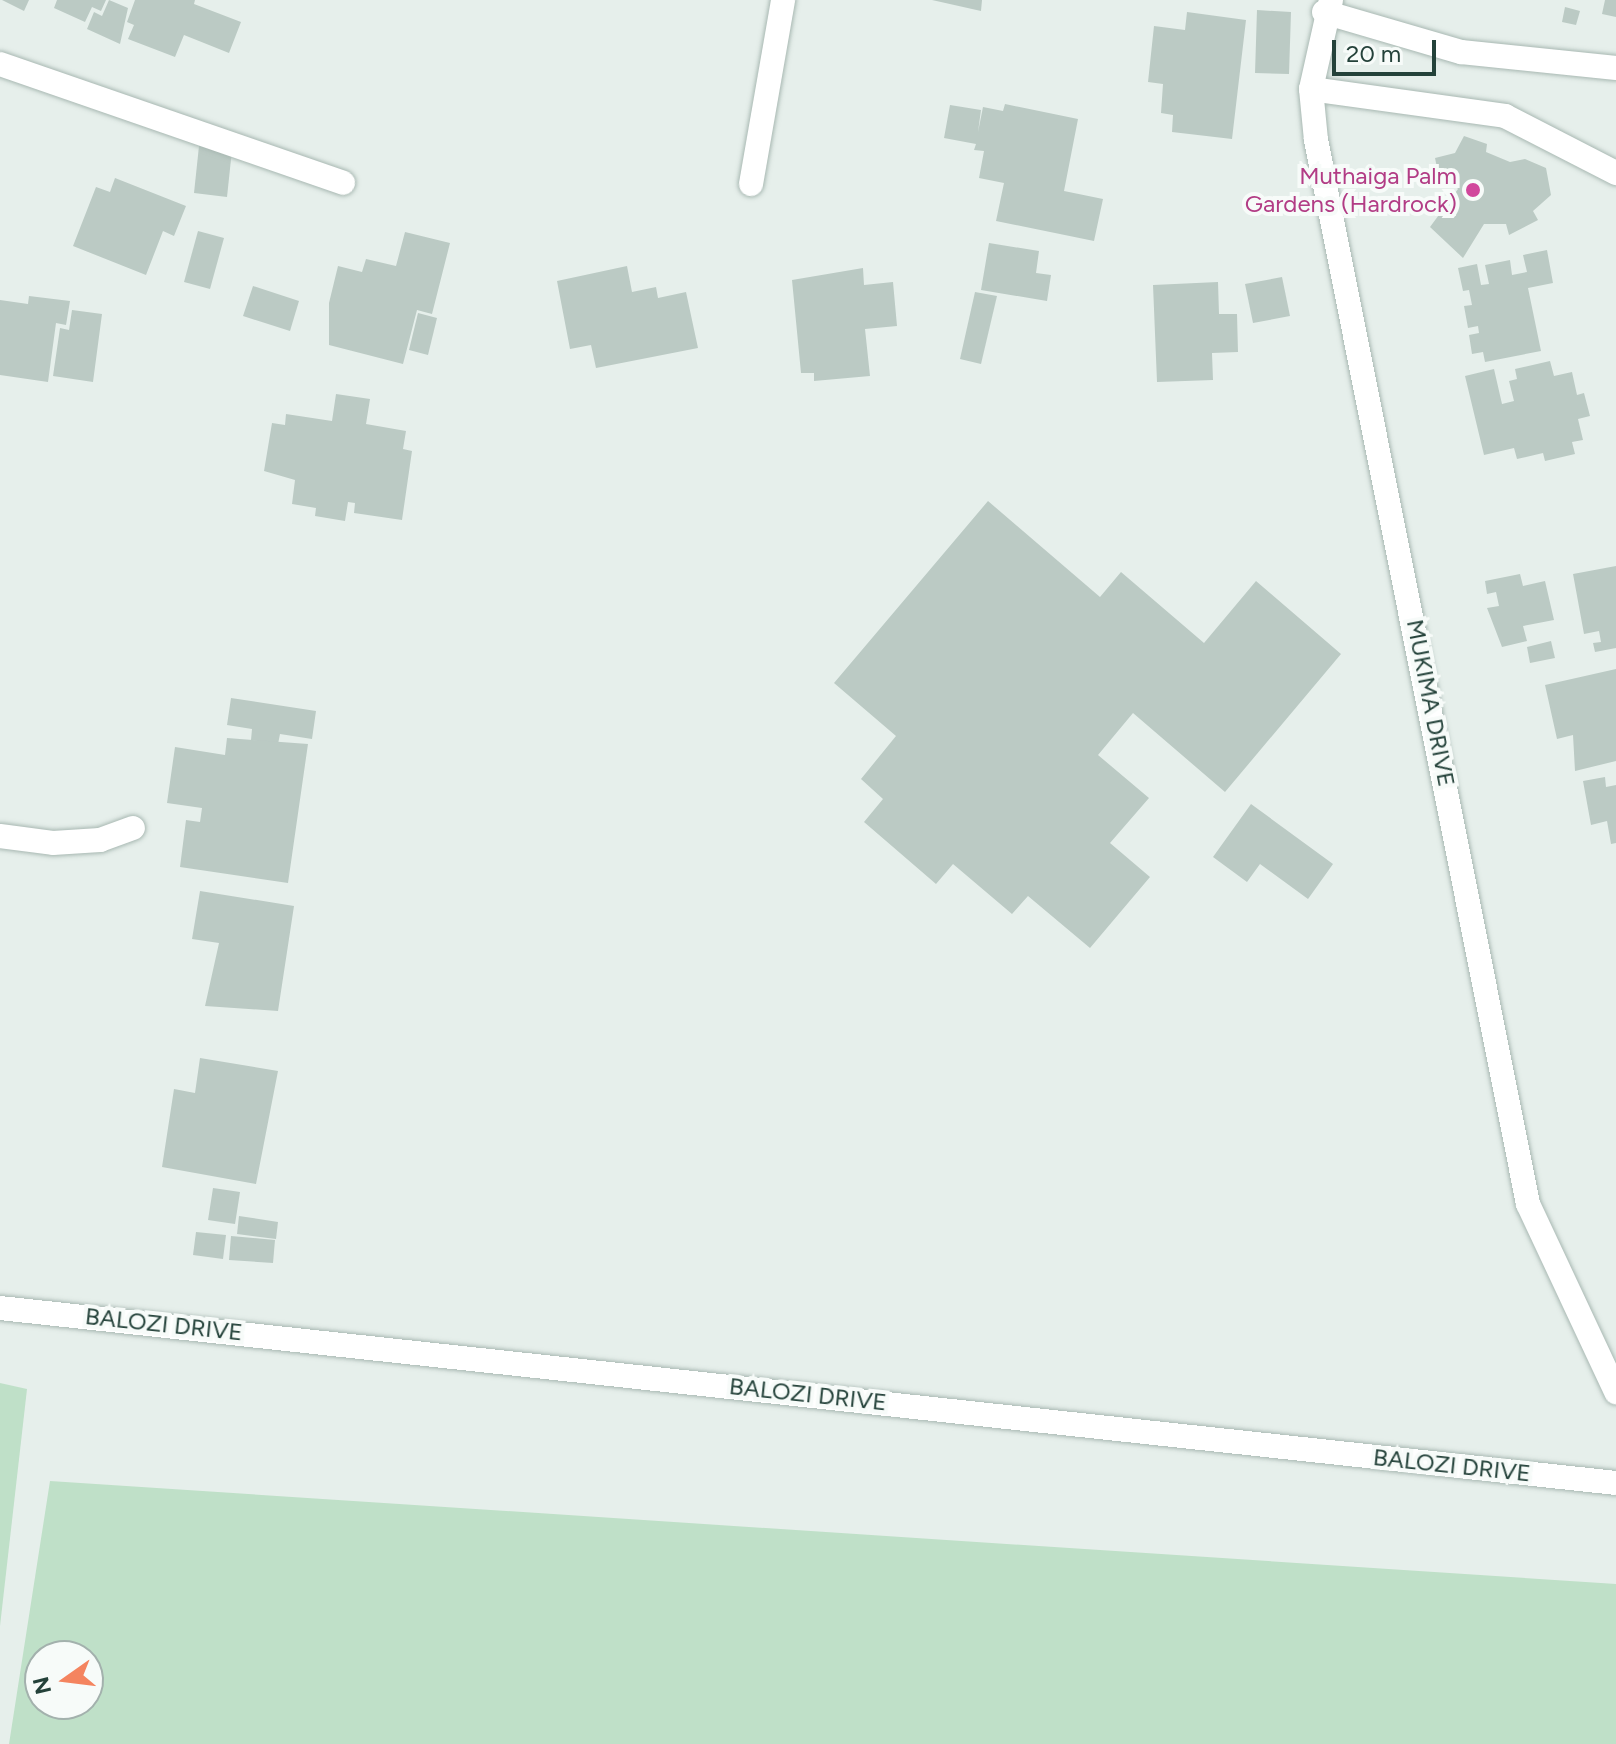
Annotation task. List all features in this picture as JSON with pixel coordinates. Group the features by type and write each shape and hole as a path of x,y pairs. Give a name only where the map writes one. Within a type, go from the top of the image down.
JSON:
{"street":[{"path":"751,184 783,0"},
{"path":"1328,6 1461,52 1616,68"},
{"name":"MUKIMA DRIVE","path":"1328,6 1311,89 1323,179 1419,639 1528,1204 1616,1392"},
{"path":"0,64 343,183"},
{"path":"1311,89 1505,116 1616,173"},
{"path":"0,836 53,843 100,840 133,828"},
{"name":"BALOZI DRIVE","path":"0,1308 1616,1483"}],"green space":[{"path":"0,1383 27,1389 0,1626"},
{"path":"50,1481 1616,1584 1616,1744 9,1744 24,1648 24,1720 104,1720 104,1640 25,1640"}],"building":[{"path":"2,0 29,0 24,11"},
{"path":"57,0 106,0 101,11 92,7 85,22 54,8"},
{"path":"109,0 128,8 120,44 87,29 94,12 102,16"},
{"path":"135,0 195,0 194,4 241,22 229,53 184,35 175,57 128,39 134,25 127,22"},
{"path":"932,0 982,0 981,11"},
{"path":"1605,0 1616,0 1616,17 1602,14"},
{"path":"1565,7 1580,11 1576,25 1562,22"},
{"path":"1257,10 1291,12 1289,74 1255,73"},
{"path":"1187,12 1246,20 1232,139 1172,132 1173,115 1161,113 1163,84 1148,82 1154,26 1185,30"},
{"path":"1005,104 1078,119 1064,191 1103,199 1094,241 996,221 1004,183 979,178 984,151 974,150 976,144 944,138 950,105 981,110 978,132 983,107 1003,111"},
{"path":"1464,136 1487,144 1486,152 1510,162 1525,159 1546,168 1551,195 1533,211 1538,220 1509,235 1506,224 1484,224 1463,258 1430,227 1458,189 1454,184 1441,187 1435,158 1455,153"},
{"path":"199,146 232,150 227,197 194,193"},
{"path":"115,178 186,206 174,236 163,231 146,275 73,246 96,187 110,192"},
{"path":"198,231 224,238 210,289 184,282"},
{"path":"405,232 450,243 432,314 417,310 403,364 329,345 329,303 338,266 362,272 366,259 396,266"},
{"path":"989,243 1039,251 1036,273 1051,275 1047,301 981,290"},
{"path":"1547,250 1553,283 1528,288 1541,351 1485,362 1483,352 1472,354 1469,335 1479,333 1478,326 1468,328 1464,306 1472,305 1469,290 1463,291 1458,268 1477,264 1481,285 1489,284 1485,265 1510,260 1512,275 1527,272 1523,255"},
{"path":"627,266 632,292 656,287 658,298 686,292 698,348 596,368 591,345 570,349 557,281"},
{"path":"863,268 864,285 893,282 897,326 865,329 870,376 814,381 814,373 801,373 792,280"},
{"path":"1282,277 1290,316 1253,323 1245,284"},
{"path":"1218,282 1219,314 1237,314 1238,352 1212,353 1213,380 1157,382 1153,285"},
{"path":"253,286 299,301 290,331 243,316"},
{"path":"975,292 997,296 981,364 960,359"},
{"path":"29,296 70,301 66,325 56,323 48,382 0,375 0,300 28,304"},
{"path":"72,310 102,314 93,382 53,376 60,328 69,330"},
{"path":"418,313 437,318 428,355 409,350"},
{"path":"1550,361 1554,376 1572,372 1577,395 1584,393 1590,416 1578,419 1583,440 1572,442 1575,454 1545,461 1543,453 1517,459 1514,448 1484,455 1465,376 1494,369 1502,404 1514,401 1509,381 1517,379 1515,369"},
{"path":"336,394 370,399 366,424 406,431 403,449 412,451 402,520 354,513 355,503 348,502 345,521 315,516 316,508 292,504 295,480 264,471 272,423 285,425 286,414 332,421"},
{"path":"988,501 1100,597 1121,572 1204,643 1256,581 1341,654 1225,792 1133,713 1098,755 1149,798 1110,843 1150,877 1090,948 1028,896 1012,914 953,864 936,884 864,822 883,799 861,779 896,736 834,683"},
{"path":"1616,566 1616,648 1595,652 1593,643 1601,642 1599,631 1584,634 1573,574"},
{"path":"1520,574 1523,586 1545,581 1554,620 1523,626 1527,641 1502,647 1487,608 1499,606 1496,592 1487,594 1485,581"},
{"path":"1551,641 1555,658 1530,663 1527,647"},
{"path":"1616,669 1616,761 1575,771 1573,735 1557,739 1545,685"},
{"path":"231,698 316,711 312,739 280,734 278,744 251,740 252,729 227,725"},
{"path":"227,738 308,744 288,883 180,867 186,820 200,822 202,808 167,803 175,747 225,755"},
{"path":"1605,777 1606,787 1616,785 1616,843 1611,844 1607,821 1591,825 1583,781"},
{"path":"1251,804 1333,864 1308,899 1260,864 1247,882 1213,857"},
{"path":"200,891 294,906 278,1011 205,1006 219,943 192,939"},
{"path":"200,1058 278,1071 256,1184 162,1167 174,1089 195,1093"},
{"path":"213,1188 240,1192 235,1224 208,1220"},
{"path":"239,1216 278,1222 276,1239 237,1234"},
{"path":"196,1232 226,1235 223,1259 193,1255"},
{"path":"231,1236 275,1240 273,1263 229,1260"}],"place":[{"name":"Muthaiga Palm Gardens (Hardrock)","path":"1473,190"}]}
